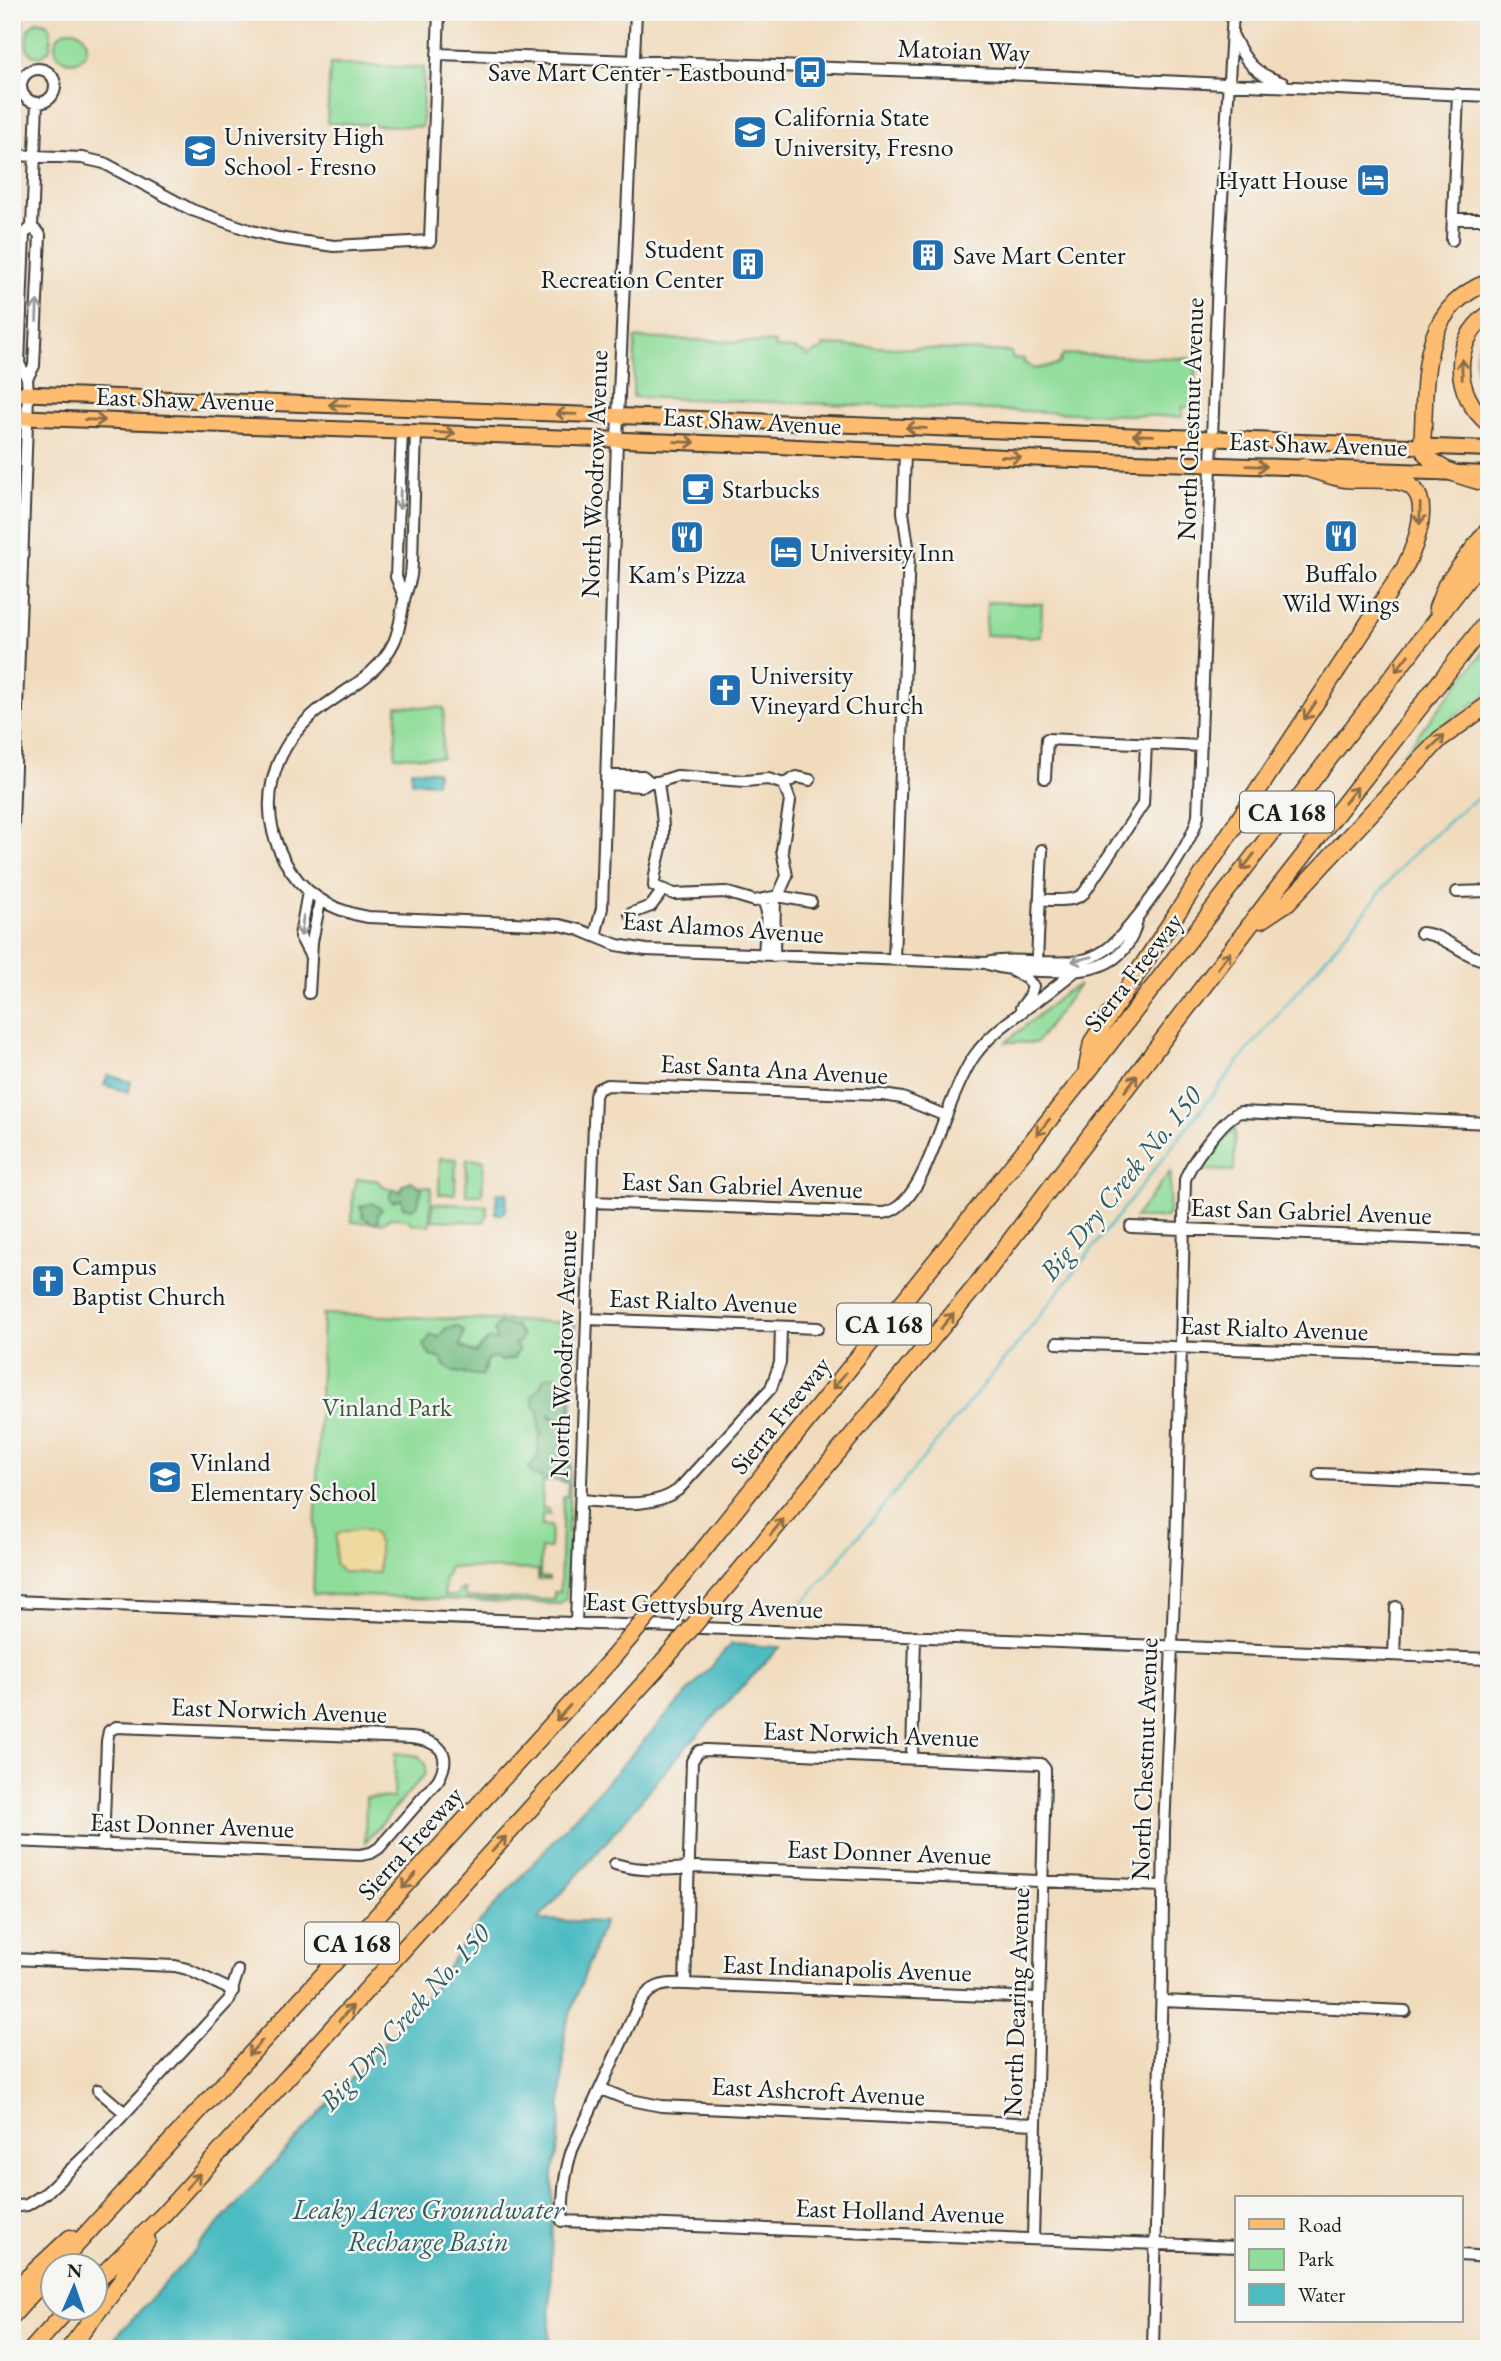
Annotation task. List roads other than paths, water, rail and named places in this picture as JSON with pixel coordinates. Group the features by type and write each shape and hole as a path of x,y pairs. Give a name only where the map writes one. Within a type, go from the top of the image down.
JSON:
{"highway":[{"path":"1489,282 1466,293 1451,306 1433,335 1427,362 1422,446 1425,454 1434,462 1489,484"},
{"path":"1489,314 1473,328 1466,340 1461,371 1469,402 1489,424"},
{"path":"1086,1074 1092,1042 1404,569 1415,546 1420,524 1420,504 1415,489 1406,483 1343,479 1303,467"},
{"path":"1429,628 1446,585 1489,528"},
{"name":"Sierra Freeway","path":"70,2252 609,1662 683,1575 1086,1074 1489,551"},
{"name":"CA 168","path":"108,2269 162,2216 654,1672 733,1579 975,1287 1282,883 1489,619"},
{"path":"1250,927 1288,902 1440,739 1489,704"},
{"path":"69,2349 118,2284 162,2216"},
{"path":"12,2292 69,2239 96,2223"},
{"path":"12,2316 38,2287"},
{"path":"32,2349 56,2322"}],"main road":[{"name":"East Shaw Avenue","path":"12,393 1489,449"},
{"name":"East Shaw Avenue","path":"20,417 1489,474"}],"street":[{"path":"12,155 82,158 104,163 192,210 278,238 345,246 430,242 439,12"},
{"name":"North Woodrow Avenue","path":"595,936 602,908 617,440 636,12"},
{"name":"North Chestnut Avenue","path":"1137,920 1180,855 1195,827 1199,811 1219,250 1233,12"},
{"path":"1231,34 1251,66 1268,78 1292,86"},
{"name":"Matoian Way","path":"438,54 1292,86 1489,96"},
{"path":"1452,240 1458,94"},
{"path":"12,851 20,417 28,394 27,378 19,364 24,234 32,227 37,103"},
{"path":"1453,219 1489,219"},
{"name":"East Alamos Avenue","path":"409,432 396,577 404,597 398,631 382,662 359,684 304,723 289,741 273,774 269,804 273,833 290,870 308,892 320,901 358,916 560,925 617,945 646,950 986,963"},
{"path":"894,959 909,553 904,512 905,453"},
{"path":"1045,778 1047,739 1201,746"},
{"path":"1040,900 1071,899 1084,893 1143,804 1146,744"},
{"path":"606,780 643,776 654,782 677,776 745,781 768,779 784,784 797,777 810,779"},
{"path":"654,782 663,821 663,840 654,872 654,887 674,894 725,892 755,901 776,896 811,902"},
{"path":"769,955 776,896 787,876 782,850 790,801 784,784"},
{"path":"1037,961 1042,850"},
{"path":"630,914 651,906 663,890"},
{"path":"1457,892 1489,891"},
{"path":"308,892 300,934 311,957"},
{"path":"763,899 767,912 769,955"},
{"path":"309,993 313,932 320,901"},
{"path":"986,963 1003,959 1068,962 1093,957 1108,948 1137,920"},
{"path":"1004,969 1074,972 1097,967 1116,956 1133,937 1137,920"},
{"path":"1421,933 1430,934 1474,959 1489,961"},
{"path":"986,963 1023,975 1032,986 1029,998 1018,1013"},
{"path":"946,1115 977,1052 989,1038 1074,972"},
{"name":"East Santa Ana Avenue","path":"598,1088 607,1084 883,1095 902,1098 946,1115"},
{"name":"North Woodrow Avenue","path":"576,1622 595,1096 598,1088"},
{"name":"North Chestnut Avenue","path":"1153,2349 1162,2001 1162,1886 1176,1550 1185,1180 1188,1171 1230,1118 1240,1112 1489,1123"},
{"name":"East San Gabriel Avenue","path":"591,1202 891,1212 900,1205 927,1168 946,1115"},
{"name":"East San Gabriel Avenue","path":"1131,1227 1489,1241"},
{"name":"East Rialto Avenue","path":"587,1319 818,1328"},
{"path":"580,1500 651,1502 678,1490 771,1388 780,1363 781,1327"},
{"name":"East Rialto Avenue","path":"1057,1343 1489,1358"},
{"path":"1319,1474 1489,1481"},
{"name":"East Gettysburg Avenue","path":"12,1601 1489,1659"},
{"path":"1394,1655 1396,1607"},
{"path":"912,1758 915,1636"},
{"name":"East Norwich Avenue","path":"103,1844 107,1741 110,1731 116,1727 411,1738 435,1744 443,1753 444,1767 438,1780 379,1848 371,1853"},
{"name":"East Norwich Avenue","path":"689,1868 692,1761 696,1753 706,1750 1036,1763 1044,1767"},
{"name":"North Dearing Avenue","path":"1033,2239 1044,1767"},
{"name":"East Donner Avenue","path":"12,1841 360,1855 371,1853"},
{"name":"East Donner Avenue","path":"615,1864 634,1867 1162,1886"},
{"path":"685,1984 689,1868"},
{"path":"12,1959 175,1966 233,1991"},
{"path":"12,2207 27,2205 40,2199 89,2152 229,2000 238,1971"},
{"name":"East Indianapolis Avenue","path":"601,2089 639,2004 653,1987 667,1983 1039,1998"},
{"path":"1162,2001 1405,2011"},
{"name":"East Ashcroft Avenue","path":"601,2089 626,2099 661,2106 1035,2124"},
{"name":"East Holland Avenue","path":"601,2089 572,2150 566,2169 562,2221 1235,2247"},
{"path":"98,2090 125,2113"},
{"path":"1462,2256 1489,2257"}],"water":[{"path":"411,770 437,771 436,783 411,782"},
{"path":"108,1075 131,1082 128,1092 104,1085"},
{"path":"497,1193 507,1193 506,1210 502,1214 496,1214"},
{"name":"Leaky Acres Groundwater Recharge Basin","path":"731,1644 780,1647 682,1751 538,1920 604,1922 565,2028 559,2144 553,2173 549,2349 105,2349 432,1990 472,1931"}],"waterway":[{"name":"Big Dry Creek No. 150","path":"795,1613 1020,1341 1239,1061 1407,860 1466,806 1489,791"}],"place":[{"name":"Save Mart Center - Eastbound","path":"810,72"},
{"name":"California State University, Fresno","path":"750,132"},
{"name":"University High School - Fresno","path":"200,151"},
{"name":"Hyatt House","path":"1373,180"},
{"name":"Save Mart Center","path":"928,255"},
{"name":"Student Recreation Center","path":"748,264"},
{"name":"Starbucks","path":"698,489"},
{"name":"Buffalo Wild Wings","path":"1341,536"},
{"name":"Kam's Pizza","path":"687,537"},
{"name":"University Inn","path":"786,552"},
{"name":"University Vineyard Church","path":"725,690"},
{"name":"Campus Baptist Church","path":"48,1281"},
{"name":"Vinland Elementary School","path":"165,1477"}],"park label":[{"name":"Vinland Park","path":"387,1407"}]}
